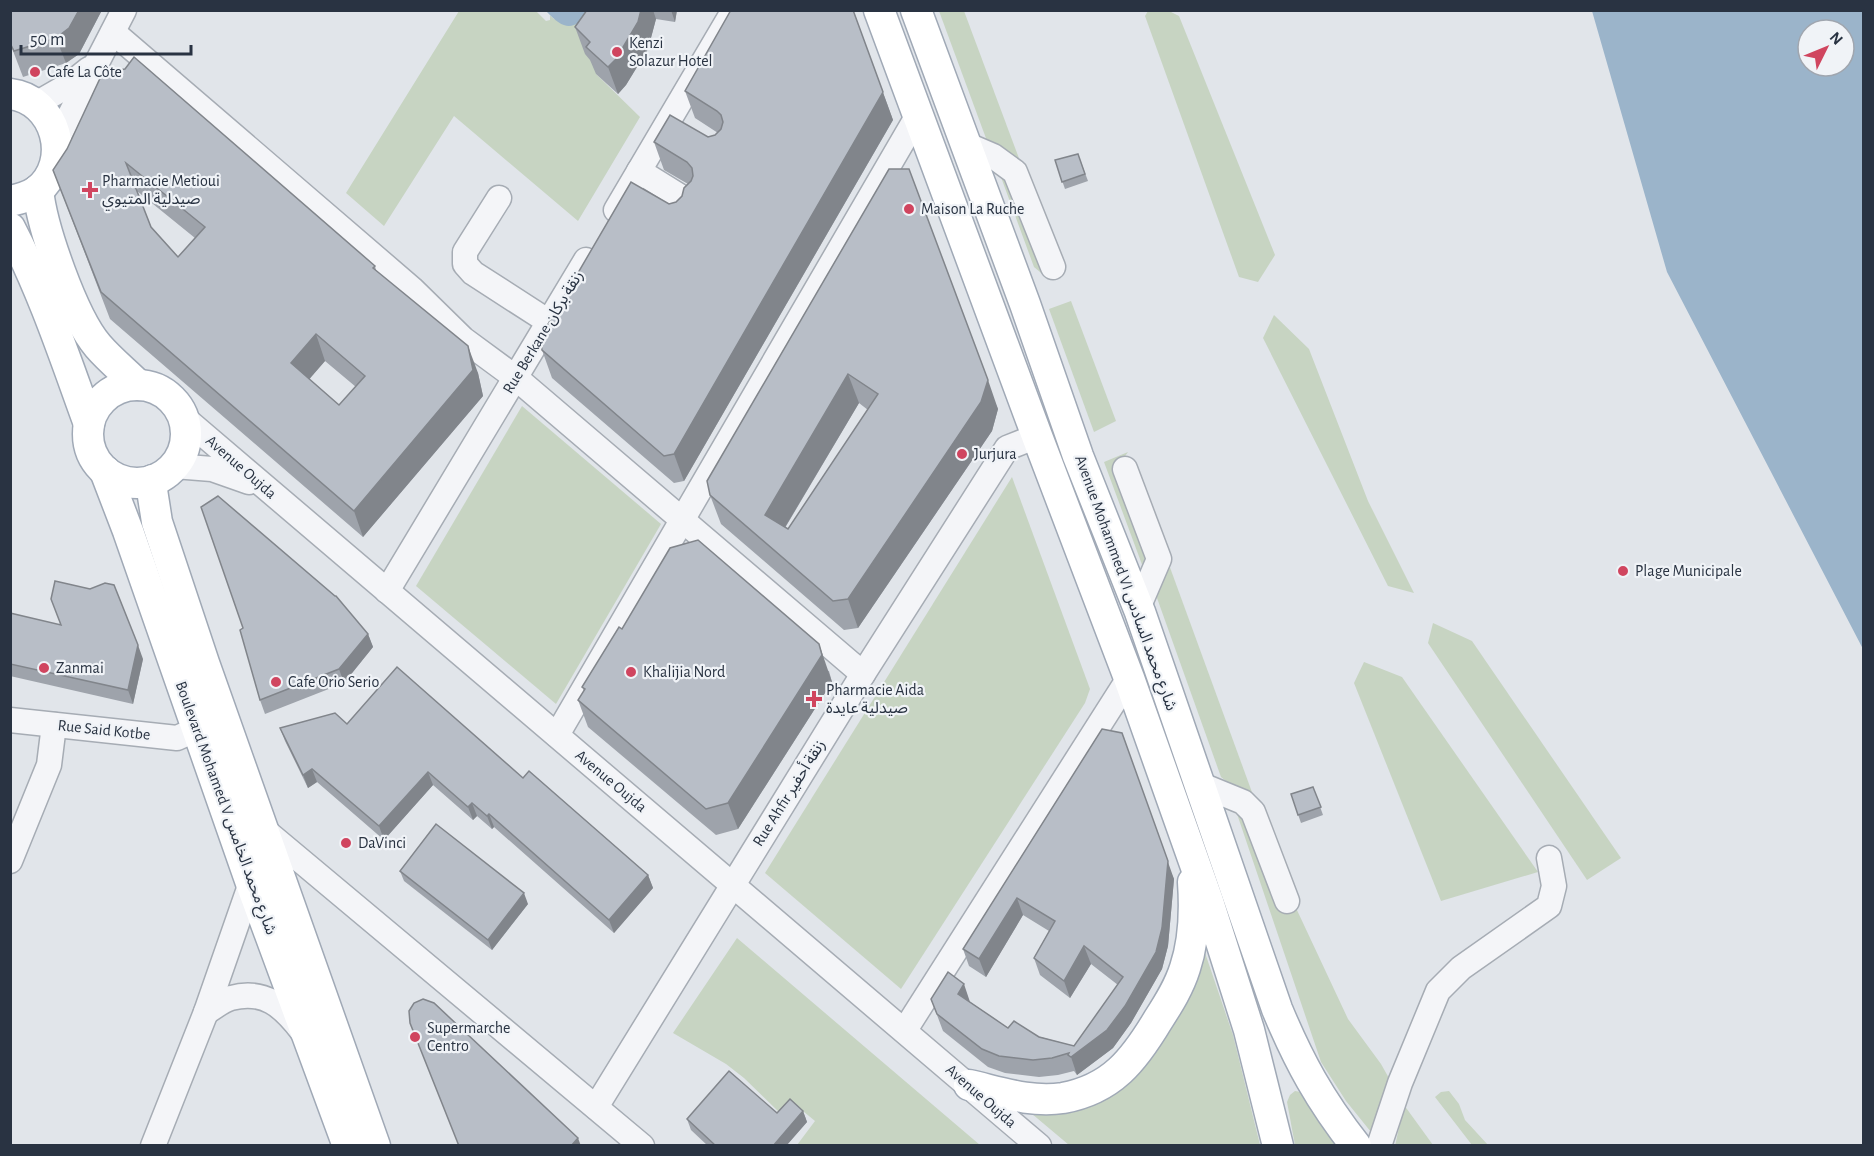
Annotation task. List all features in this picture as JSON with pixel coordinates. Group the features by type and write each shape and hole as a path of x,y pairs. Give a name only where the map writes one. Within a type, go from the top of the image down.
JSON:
{"main road":[{"name":"Avenue Mohammed VI شارع محمد السادس","path":"879,10 1129,678 1208,901 1249,1030 1278,1146"},
{"name":"Avenue Mohammed VI شارع محمد السادس","path":"916,10 1025,304 1078,456 1138,608 1277,1009 1296,1054 1329,1112 1356,1146"},
{"path":"10,201 24,198 38,190 50,176 57,158 57,140 50,120 23,99"},
{"path":"38,190 49,239 84,324 98,345 138,385"},
{"path":"10,228 26,258 50,315 89,424"},
{"path":"138,385 160,391 178,407 183,417 186,430 181,455 164,473 136,483 119,480 105,471 90,450 89,424 93,411 102,399 114,390 138,385"},
{"name":"Boulevard Mohamed V شارع محمد الخامس","path":"105,471 251,883 312,1043 348,1146"},
{"name":"Boulevard Mohamed V شارع محمد الخامس","path":"164,473 152,490 157,522 375,1146"},
{"path":"969,1085 1018,1097 1052,1099 1093,1089 1125,1068 1152,1031 1176,991 1186,966 1194,909 1192,858"}],"street":[{"path":"57,140 124,10"},
{"name":"Rue Berkane زنقة بركان","path":"387,591 734,10"},
{"path":"113,32 412,289 463,339 516,378 863,674"},
{"path":"23,99 69,85 97,61"},
{"path":"557,735 918,115"},
{"path":"669,119 691,133"},
{"path":"965,144 993,156 1015,172 1053,267"},
{"path":"634,179 684,209"},
{"path":"499,198 465,252 465,264 473,273 549,322"},
{"name":"Avenue Oujda","path":"183,417 1039,1146"},
{"name":"Rue Ahfir زنقة أحفير","path":"596,1107 863,674 1007,448 1037,436"},
{"path":"164,473 198,467 224,471 267,490"},
{"path":"1125,469 1159,559 1138,608"},
{"path":"905,1030 1129,678"},
{"name":"Rue Said Kotbe","path":"10,720 177,738 196,729"},
{"path":"10,861 50,765 54,724"},
{"path":"1199,784 1243,802 1253,812 1287,901"},
{"path":"263,829 642,1146"},
{"path":"1378,1146 1400,1083 1438,991 1461,968 1549,906 1554,886 1549,858"},
{"path":"153,1146 206,1012 251,883"},
{"path":"206,1012 229,998 260,996 277,1004 292,1018 312,1043"}],"green space":[{"path":"459,11 536,11 546,21 550,20 550,15 554,19 579,24 600,69 596,74 640,117 578,221 454,116 384,226 346,193"},
{"path":"939,11 964,11 1020,161 987,141"},
{"path":"1148,11 1169,11 1179,16 1275,255 1258,282 1239,277 1145,16"},
{"path":"998,169 1008,173 1052,272 1063,276 1046,277 1034,267"},
{"path":"1071,301 1116,421 1094,432 1049,309"},
{"path":"1274,315 1309,349 1368,501 1414,593 1388,586 1263,338"},
{"path":"522,406 661,524 556,704 416,586"},
{"path":"1128,452 1123,459 1151,560 1144,570 1104,462"},
{"path":"1012,477 1090,689 1085,703 901,989 765,873"},
{"path":"1168,562 1253,795 1237,790 1221,777 1157,598 1157,590"},
{"path":"1433,623 1472,641 1621,858 1587,880 1428,643"},
{"path":"1364,662 1402,677 1538,872 1441,901 1354,683"},
{"path":"1235,808 1248,816 1296,908 1348,1019 1390,1080 1385,1107 1371,1132 1346,1101 1321,1062"},
{"path":"737,938 980,1145 797,1145 815,1121 792,1102 781,1114 726,1064 673,1033"},
{"path":"1202,944 1233,1035 1260,1145 1069,1145 1025,1108 1079,1104"},
{"path":"1295,1091 1301,1092 1339,1145 1295,1145 1287,1102"},
{"path":"1449,1091 1459,1104 1465,1120 1488,1145 1472,1145 1435,1097 1441,1092"},
{"path":"1404,1105 1433,1145 1395,1146"}],"water":[{"path":"546,11 591,11 579,22 569,26 559,22"},
{"path":"1592,11 1863,11 1863,649 1667,272"}],"building":[{"path":"10,10 79,10 69,28 56,38 14,51 10,43"},
{"path":"587,10 641,10 638,22 616,59 608,67 586,47 590,42 575,27"},
{"path":"731,10 853,10 883,92 674,454 664,456 542,350 540,338 631,182 669,204 676,202 682,196 684,188 691,181 692,168 687,162 654,142 670,115 708,137 715,135 721,129 723,122 721,115 685,91"},
{"path":"134,57 375,266 373,268 468,346 473,370 354,511 101,292 53,170 67,149 103,72 125,69","holes":["126,163 205,227 178,257 151,227","316,334 365,376 339,405 291,363"]},
{"path":"1078,154 1085,174 1062,182 1055,160"},
{"path":"889,169 909,169 988,380 981,402 848,599 833,601 710,495 707,481","holes":["848,374 878,394 788,529 765,515"]},
{"path":"218,496 336,596 368,634 339,669 260,700 240,630 243,628 201,507"},
{"path":"698,540 819,644 822,655 728,803 706,809 578,700 585,689 582,687 619,627 622,629 670,548"},
{"path":"55,581 90,589 105,583 114,585 138,645 128,690 10,664 10,613 61,625 51,599"},
{"path":"397,667 523,778 529,771 648,875 609,920 489,814 487,816 472,803 468,807 428,772 379,826 312,769 303,775 280,728 335,713 347,724"},
{"path":"1102,729 1122,733 1168,861 1162,928 1156,952 1125,1006 1107,1030 1071,1057 1069,1053 1033,1060 999,1056 982,1049 937,1014 931,999 948,972 964,984 958,994 1008,1028 1014,1021 1039,1037 1074,1046 1123,977 1084,946 1064,981 1034,958 1055,921 1017,898 979,959 963,949"},
{"path":"1313,787 1321,807 1298,815 1291,794"},
{"path":"436,824 524,893 488,940 400,871"},
{"path":"423,999 434,1003 578,1138 571,1146 459,1146 410,1023 409,1011 414,1003"},
{"path":"729,1071 777,1113 790,1099 803,1111 773,1146 716,1146 687,1119"}],"place":[{"name":"Kenzi Solazur Hotel","path":"617,52"},
{"name":"Cafe La Côte","path":"35,72"},
{"name":"Pharmacie Metioui صيدلية المتيوي","path":"90,190"},
{"name":"Maison La Ruche","path":"909,209"},
{"name":"Jurjura","path":"962,454"},
{"name":"Plage Municipale","path":"1623,571"},
{"name":"Zanmai","path":"44,668"},
{"name":"Khalijia Nord","path":"631,672"},
{"name":"Cafe Orio Serio","path":"276,682"},
{"name":"Pharmacie Aida صيدلية عايدة","path":"814,699"},
{"name":"DaVinci","path":"346,843"},
{"name":"Supermarche Centro","path":"415,1037"}]}
